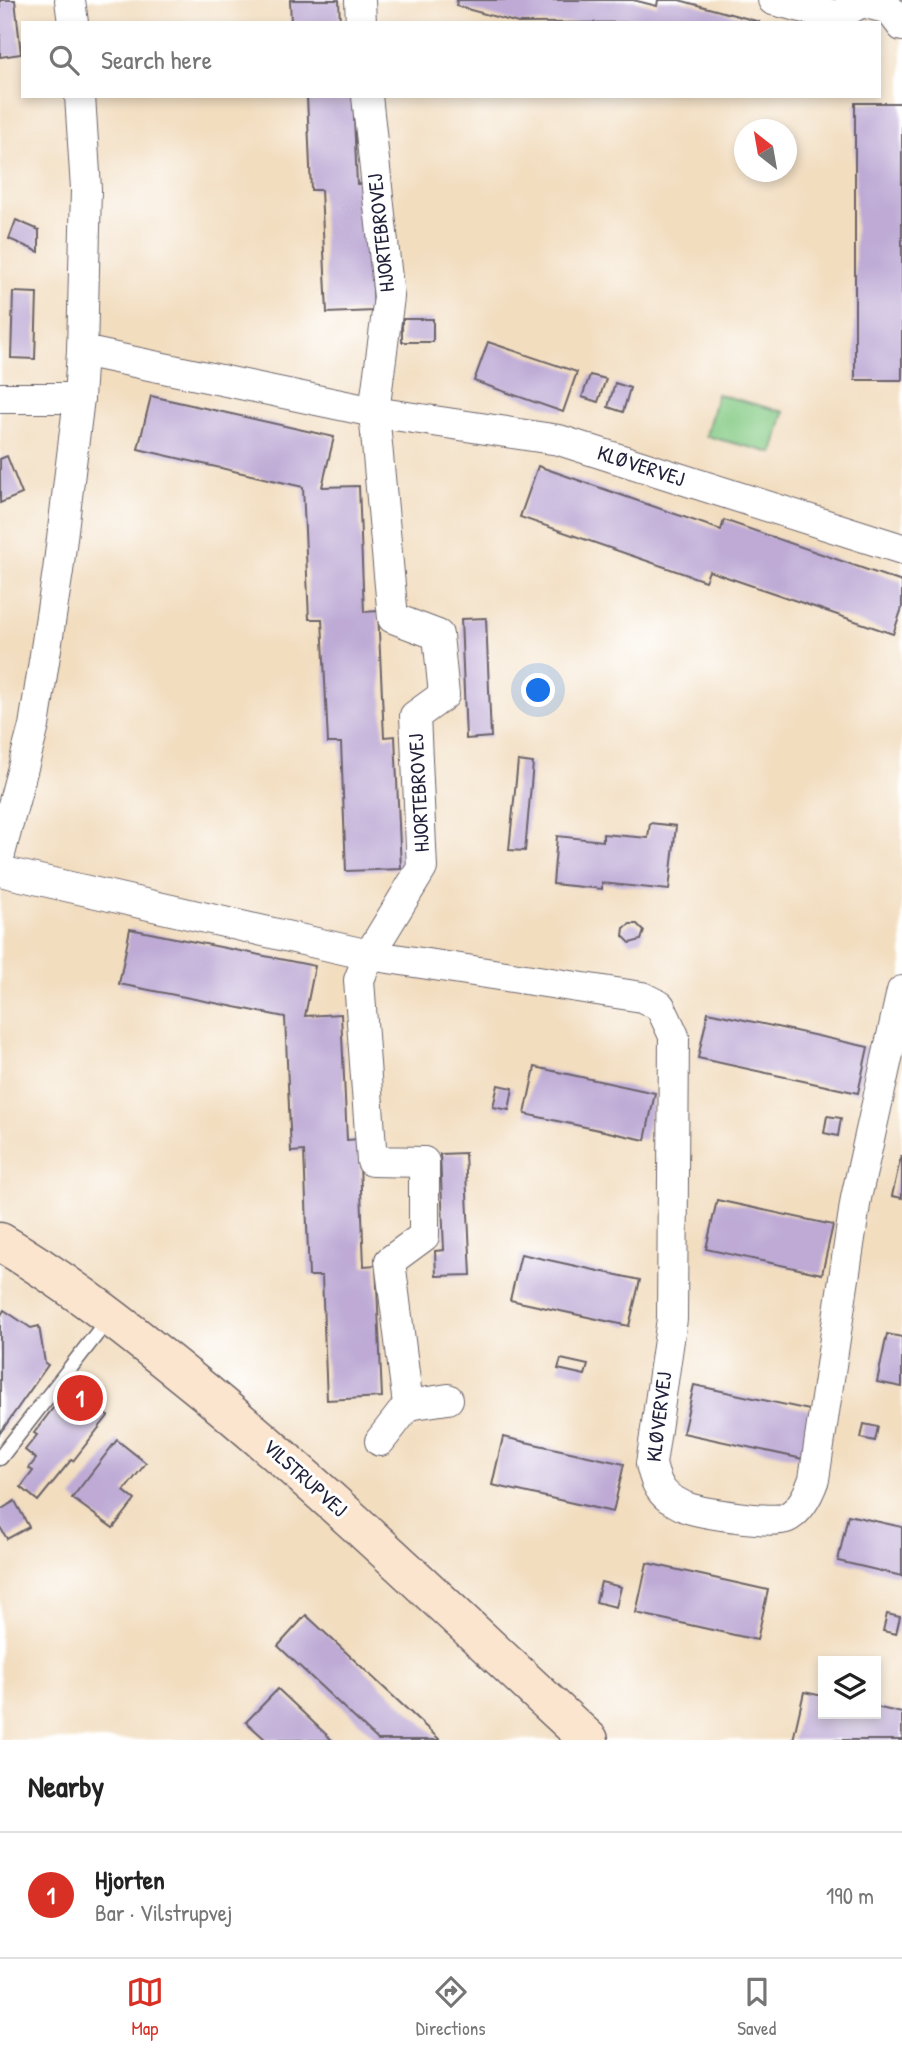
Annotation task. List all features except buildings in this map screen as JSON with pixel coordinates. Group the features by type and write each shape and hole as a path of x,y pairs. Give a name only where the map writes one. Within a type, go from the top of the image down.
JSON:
{"street":[{"path":"70,0 73,21"},
{"path":"360,0 361,21"},
{"path":"773,0 837,16 862,2 889,9 902,26"},
{"path":"0,854 34,726 58,570 79,398 86,189 80,98"},
{"name":"HJORTEBROVEJ","path":"367,98 389,297 374,412 393,618 438,635 444,695 415,716 422,868 369,955 359,980 372,1161 424,1162 424,1236 390,1261 408,1405"},
{"path":"82,351 374,412"},
{"path":"0,398 79,398"},
{"name":"KLØVERVEJ","path":"374,412 559,440 902,549"},
{"path":"0,871 369,955"},
{"name":"KLØVERVEJ","path":"369,955 642,997 660,1006 674,1036 672,1319 651,1464 656,1482 667,1497 688,1508 763,1521 785,1519 808,1496 814,1479 856,1198 897,1033 902,991"},
{"name":"VILSTRUPVEJ","path":"0,1242 152,1349 278,1452 589,1740"},
{"path":"380,1441 408,1405 448,1399"}],"lane":[{"path":"0,1458 110,1318"}],"green space":[{"path":"717,394 784,412 773,453 706,436"}],"place":[{"name":"Hjorten","path":"80,1398"}]}
